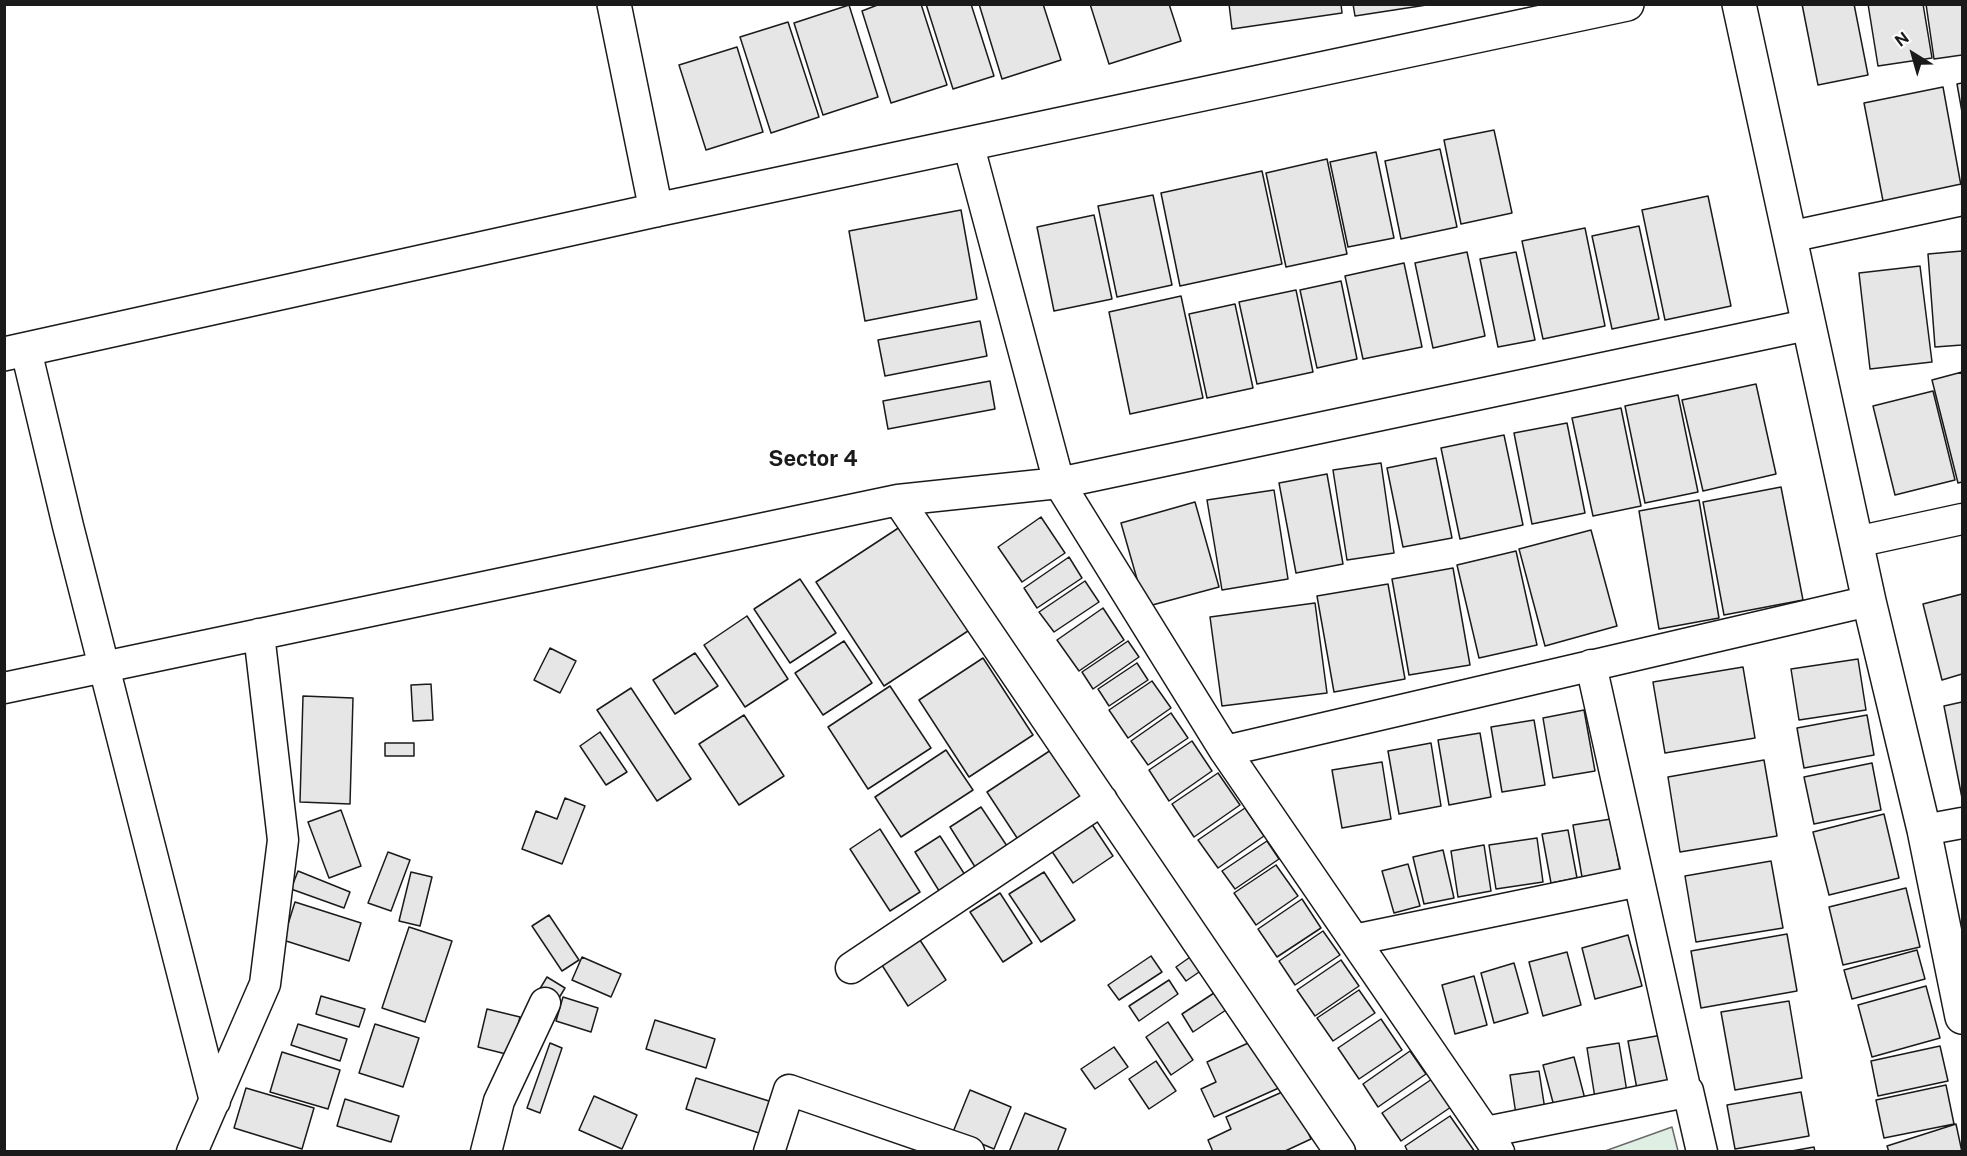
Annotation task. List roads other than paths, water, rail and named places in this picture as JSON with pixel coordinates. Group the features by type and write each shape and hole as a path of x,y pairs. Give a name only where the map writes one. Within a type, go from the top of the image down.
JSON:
{"street":[{"path":"614,4 656,210"},
{"path":"215,1101 104,667 15,352 1563,11 1627,4"},
{"path":"1738,4 1869,601 1924,830 1962,1017"},
{"path":"968,143 1059,483 1225,751 1492,1142 1686,1092"},
{"path":"1789,237 1962,200"},
{"path":"4,688 898,500 1059,483 1807,325"},
{"path":"898,500 1340,1152"},
{"path":"1856,542 1962,519"},
{"path":"1225,751 1869,601"},
{"path":"192,1152 265,984 284,840 259,634"},
{"path":"1591,665 1686,1092 1688,1091 1702,1152"},
{"path":"851,968 1102,800"},
{"path":"1924,830 1962,823"},
{"path":"1354,940 1639,881"},
{"path":"486,1152 499,1101 545,1003"},
{"path":"769,1152 789,1090 915,1142 969,1152"}],"district":[{"name":"Sector 4","path":"813,459"}]}
